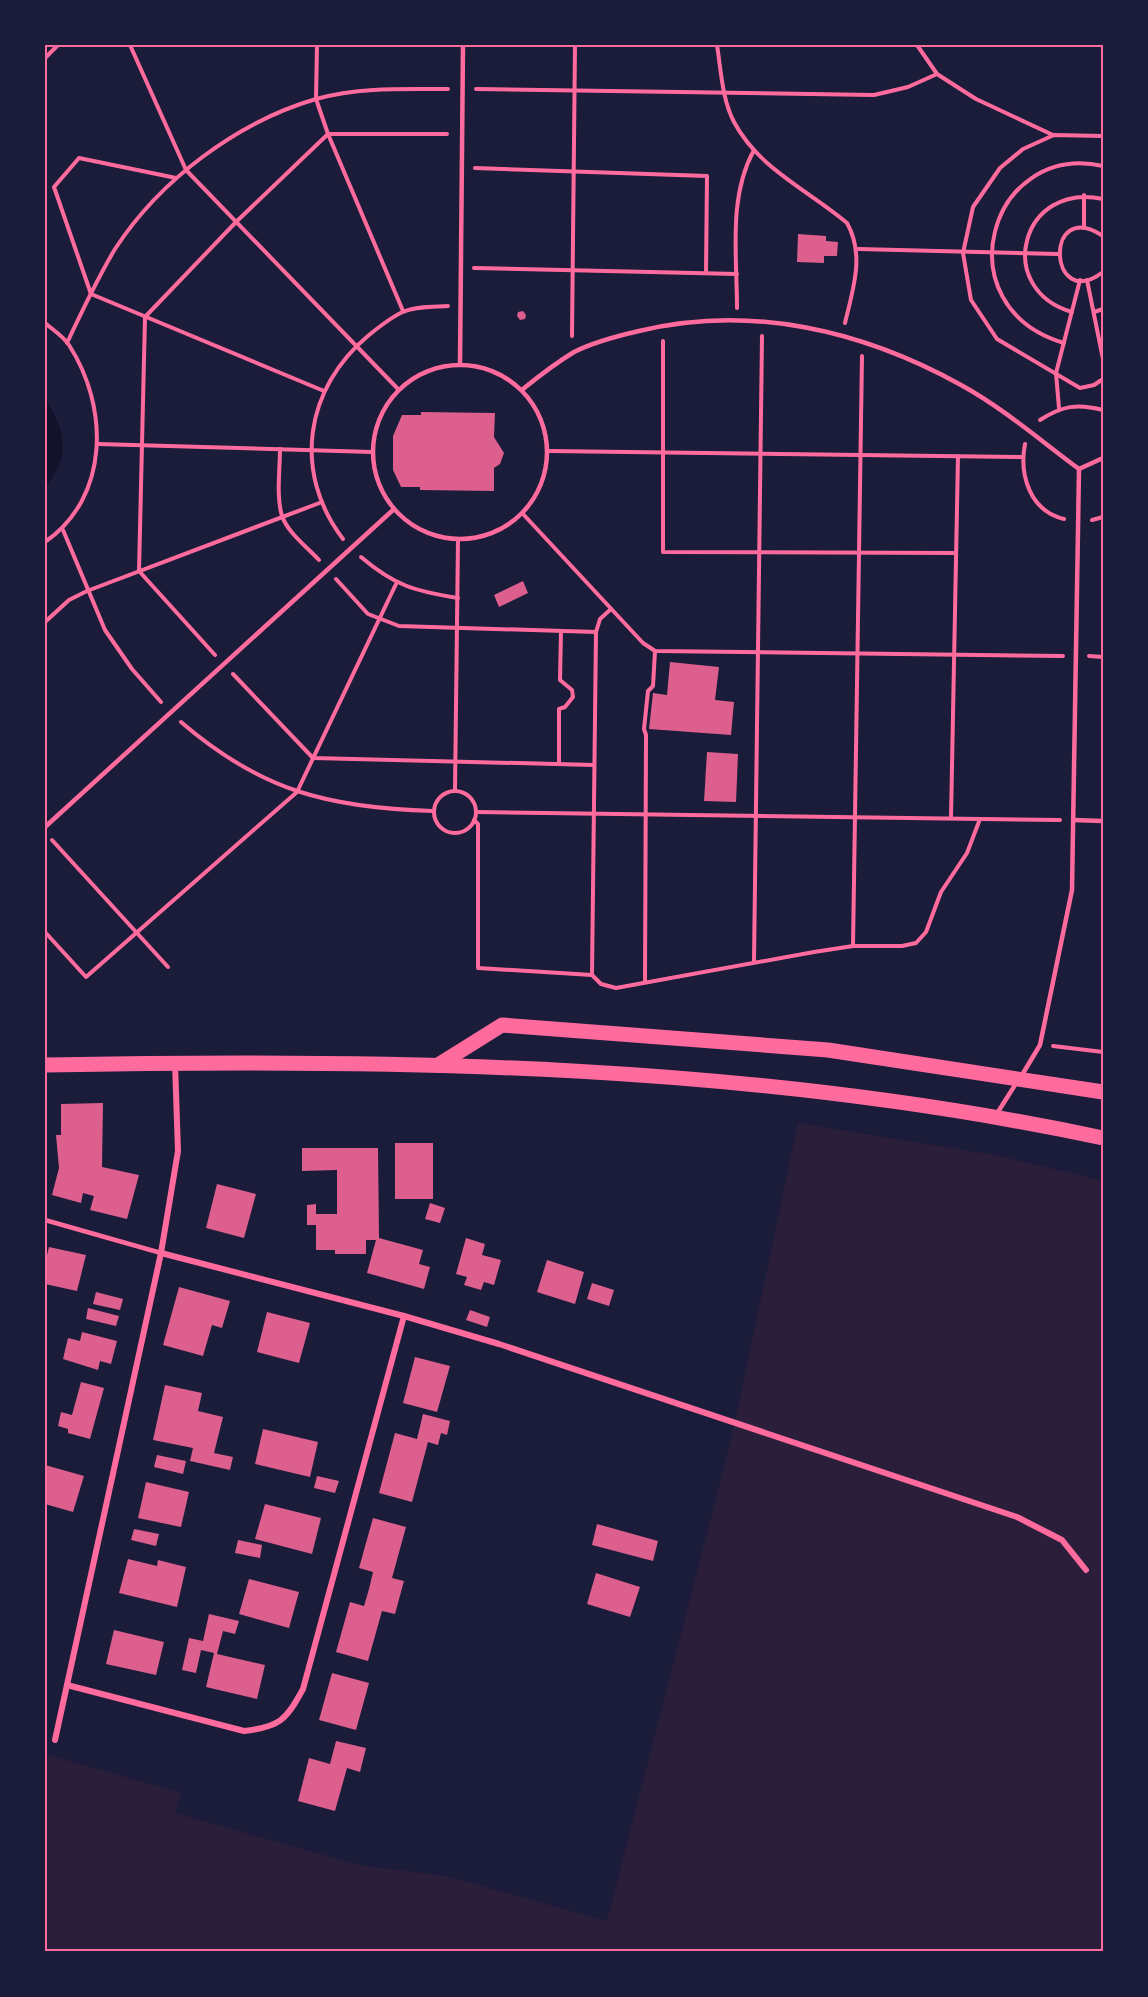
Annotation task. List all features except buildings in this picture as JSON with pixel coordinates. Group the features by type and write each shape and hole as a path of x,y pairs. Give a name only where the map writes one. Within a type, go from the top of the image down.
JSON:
{"main road":[{"path":"437,1066 502,1025 828,1050 1103,1092"},
{"path":"45,1065 175,1063 437,1066 622,1074 794,1088 996,1115 1103,1138"}],"street":[{"path":"55,1740 161,1253 178,1151 175,1063"},
{"path":"161,1253 404,1316 500,1344 1017,1517 1062,1540 1086,1570"},
{"path":"67,1686 244,1731 272,1728 290,1714 303,1689 404,1316"}],"lane":[{"path":"460,364 463,45"},
{"path":"523,389 576,352 616,337 663,325 737,318 762,321 843,335 900,354 963,386 1080,469"},
{"path":"460,364 494,370 523,389 542,418 549,452 542,485 523,514 494,533 458,540 427,533 393,510 379,485 372,452 379,418 398,390 427,370 460,364"},
{"path":"1080,469 1103,458"},
{"path":"996,1115 1040,1045 1072,890 1080,469"},
{"path":"45,827 393,510"},
{"path":"1073,820 1103,820"},
{"path":"45,1220 161,1253"}],"path":[{"path":"45,58 58,45"},
{"path":"130,45 186,170 398,390"},
{"path":"317,45 316,99 328,134 403,311"},
{"path":"575,45 571,330 576,352"},
{"path":"717,45 728,105 734,122 754,150 774,171 847,223 858,249 856,272 843,335"},
{"path":"916,45 937,74 976,99 1054,135 1103,136"},
{"path":"462,134 328,134 236,222 145,317 139,571 313,758 594,765"},
{"path":"1054,135 1023,149 1000,168 973,207 963,253 971,300 997,339 1080,388 1094,385 1103,379"},
{"path":"737,318 737,195 745,167 754,150"},
{"path":"176,178 78,158 54,187 91,294 324,391"},
{"path":"1064,343 1046,338 1017,319 997,289 991,253 998,218 1018,188 1049,168 1085,162 1103,166"},
{"path":"462,168 707,176 706,273"},
{"path":"1084,195 1084,228"},
{"path":"1072,312 1060,308 1041,295 1028,276 1024,253 1029,231 1042,212 1061,200 1084,195 1103,199"},
{"path":"1103,236 1084,228 1066,235 1058,254 1065,273 1080,280 1087,280 1103,272"},
{"path":"858,249 1058,254"},
{"path":"461,268 737,274"},
{"path":"1059,408 1056,374 1080,280"},
{"path":"1087,280 1103,359"},
{"path":"458,598 396,584 351,549 333,525 322,502 313,476 312,450 315,418 324,391 336,368 356,346 403,311 461,306"},
{"path":"1094,312 1103,309"},
{"path":"754,961 762,321"},
{"path":"45,323 67,343 85,376 93,405 98,444 83,500 74,518 63,530 45,542"},
{"path":"663,325 663,552 956,553"},
{"path":"853,946 863,340"},
{"path":"98,444 372,452"},
{"path":"280,449 279,497 282,517 291,530 368,614 399,626 596,632"},
{"path":"549,452 1023,457"},
{"path":"951,818 958,456"},
{"path":"45,622 69,600 87,591 322,502"},
{"path":"523,514 642,644 655,651 1103,657"},
{"path":"63,530 105,630 132,669 171,713 215,751 263,779 297,792 351,805 386,810 433,812"},
{"path":"455,790 458,540"},
{"path":"45,932 86,977 297,792 396,584"},
{"path":"592,975 596,632 600,619 610,609"},
{"path":"559,764 559,709 566,707 573,697 566,682 560,680 561,631"},
{"path":"645,982 647,814 644,729 648,691 653,686 655,651"},
{"path":"455,790 470,797 476,812 474,820 463,831 446,831 440,827 433,812 440,796 455,790"},
{"path":"476,812 1073,820"},
{"path":"474,820 478,824 478,968 592,975 601,984 616,988 754,961 853,946 902,946 916,943 926,932 941,892 967,853 980,819"},
{"path":"45,833 168,967"},
{"path":"1040,1045 1103,1052"}],"shaded area":[{"path":"45,398 57,421 63,443 59,465 45,487"},
{"path":"798,1123 995,1155 1103,1181 1103,1952 45,1952 45,1754 181,1793 175,1813 359,1865 446,1876 607,1921 732,1436"}]}
